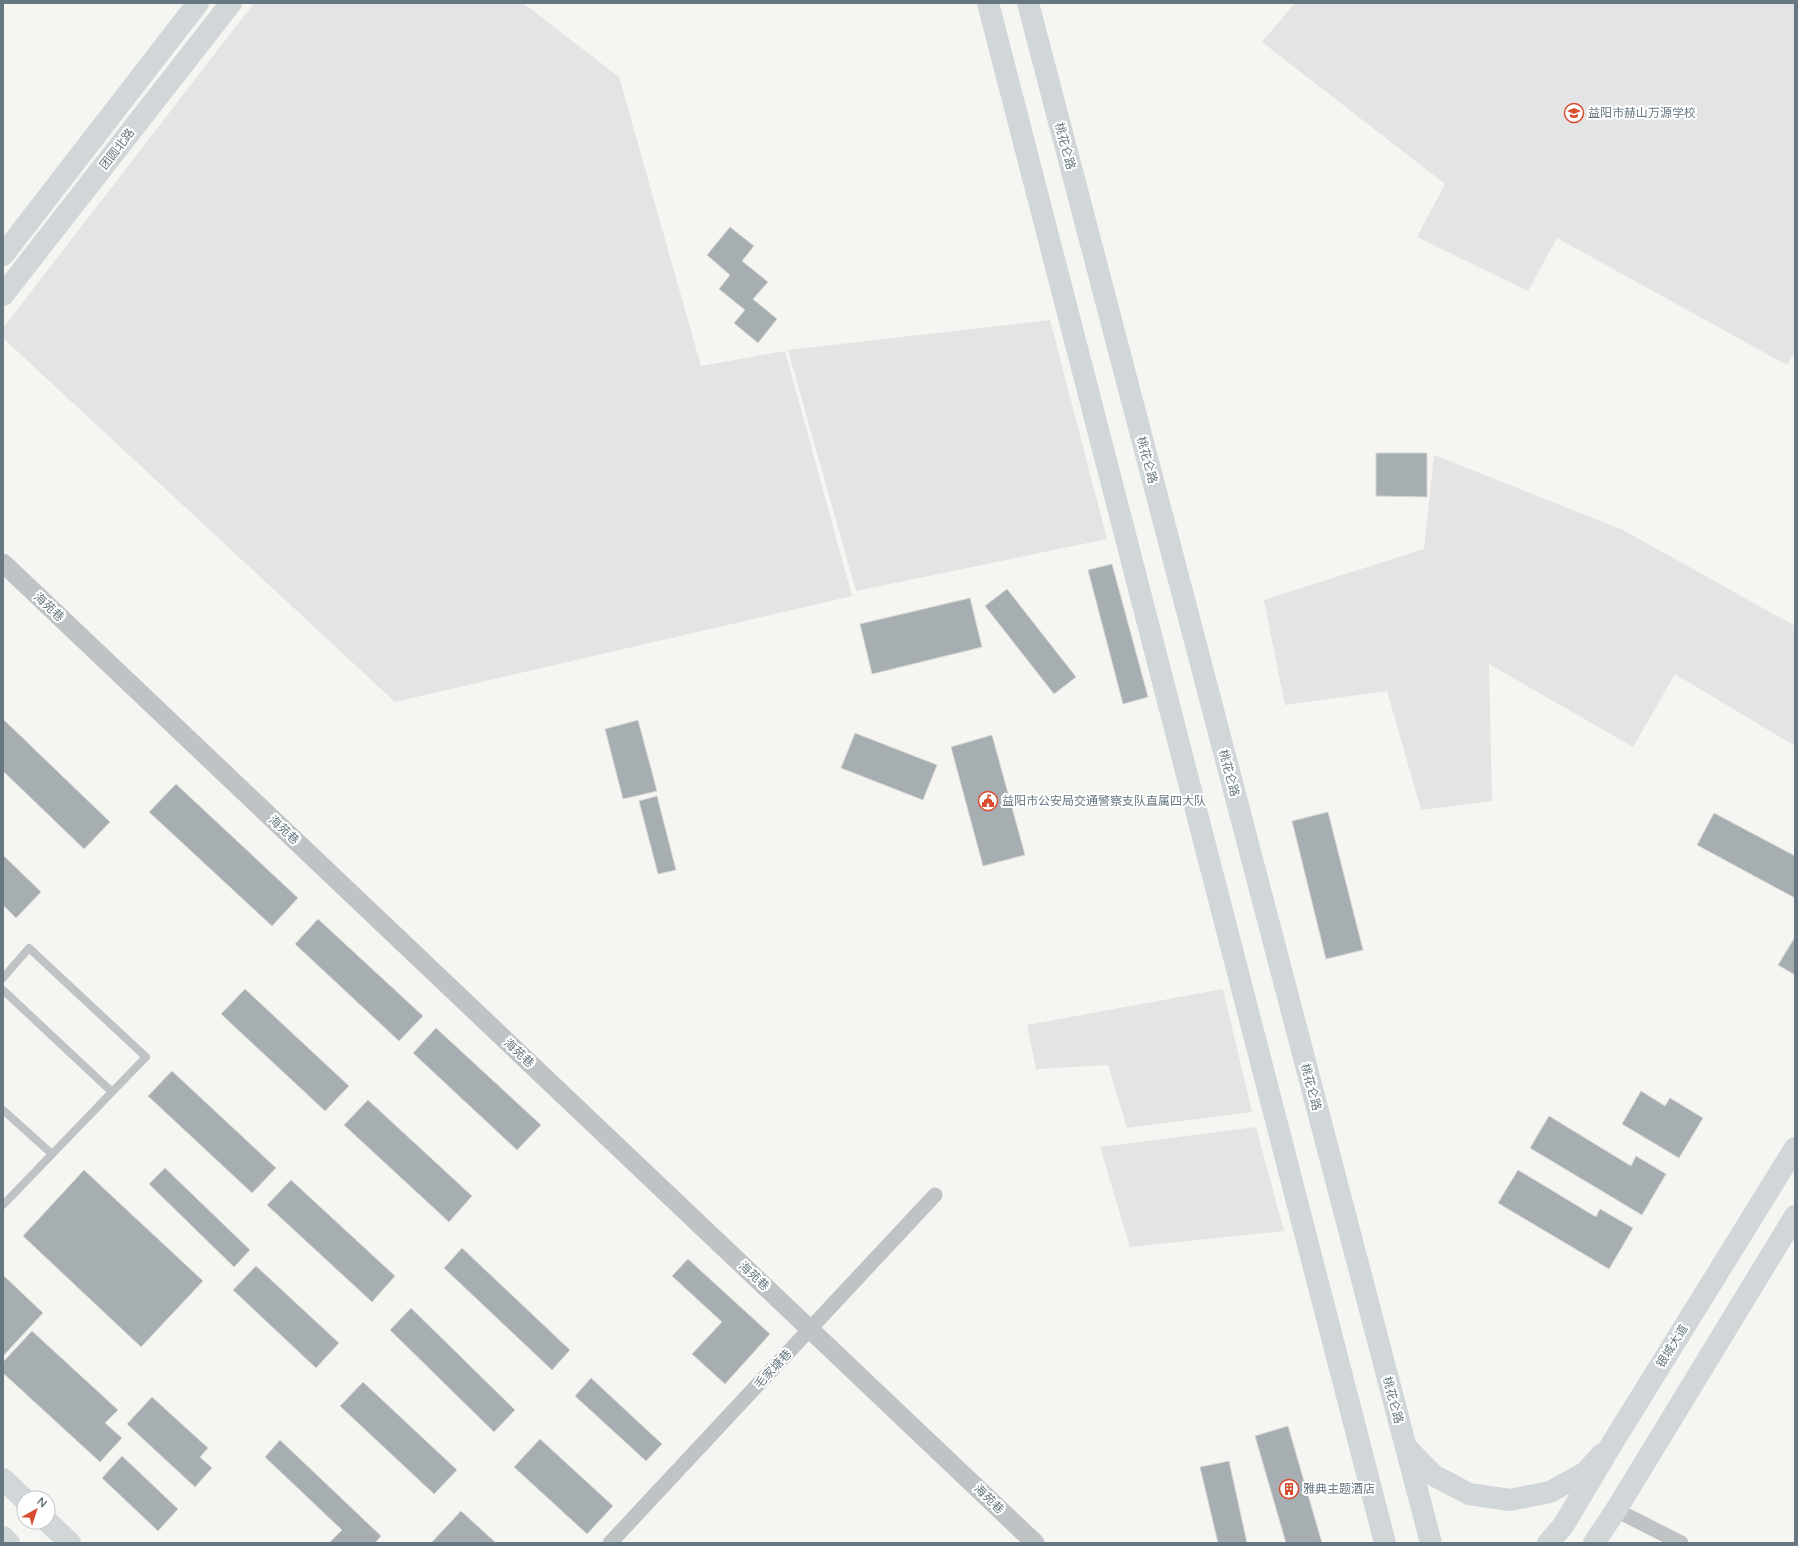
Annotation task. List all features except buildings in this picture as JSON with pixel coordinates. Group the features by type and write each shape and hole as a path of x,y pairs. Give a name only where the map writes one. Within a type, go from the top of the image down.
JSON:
{"main road":[{"name":"团圆北路","path":"3,255 198,3"},
{"name":"团圆北路","path":"3,296 231,3"},
{"path":"988,3 1385,1543"},
{"name":"桃花仑路","path":"1028,3 1431,1543"},
{"name":"银城大道","path":"1548,1543 1563,1526 1613,1442 1795,1148"},
{"path":"1594,1543 1616,1510 1795,1216"},
{"path":"1405,1446 1433,1475 1463,1491 1470,1494 1510,1500 1550,1492 1562,1486 1586,1472 1613,1442"},
{"path":"3,1478 16,1491"},
{"path":"56,1530 70,1543"},
{"path":"3,1538 9,1543"}],"street":[{"name":"海苑巷","path":"3,563 1035,1543"},
{"name":"毛家塘巷","path":"610,1543 935,1195"},
{"path":"1616,1510 1681,1543"}],"lane":[{"path":"3,978 30,948 146,1057 3,1205"},
{"path":"3,990 112,1092"},
{"path":"3,1110 52,1154"}],"shaded area":[{"path":"254,3 523,3 619,77 701,366 785,351 852,596 395,702 3,338 3,328"},
{"name":"益阳市赫山万源学校","path":"1295,3 1795,3 1795,352 1787,365 1557,238 1528,291 1417,237 1445,184 1262,42"},
{"path":"1050,320 1107,539 856,591 788,350"},
{"path":"1434,455 1623,530 1795,626 1795,746 1675,674 1633,747 1489,664 1492,801 1421,810 1387,691 1285,705 1264,600 1424,549"},
{"path":"1223,989 1252,1112 1127,1128 1108,1065 1036,1069 1027,1025"},
{"path":"1256,1127 1284,1231 1130,1247 1100,1147"}],"place":[{"name":"益阳市赫山万源学校","path":"1574,113"},
{"name":"益阳市公安局交通警察支队直属四大队","path":"988,801"},
{"name":"雅典主题酒店","path":"1289,1489"}]}
